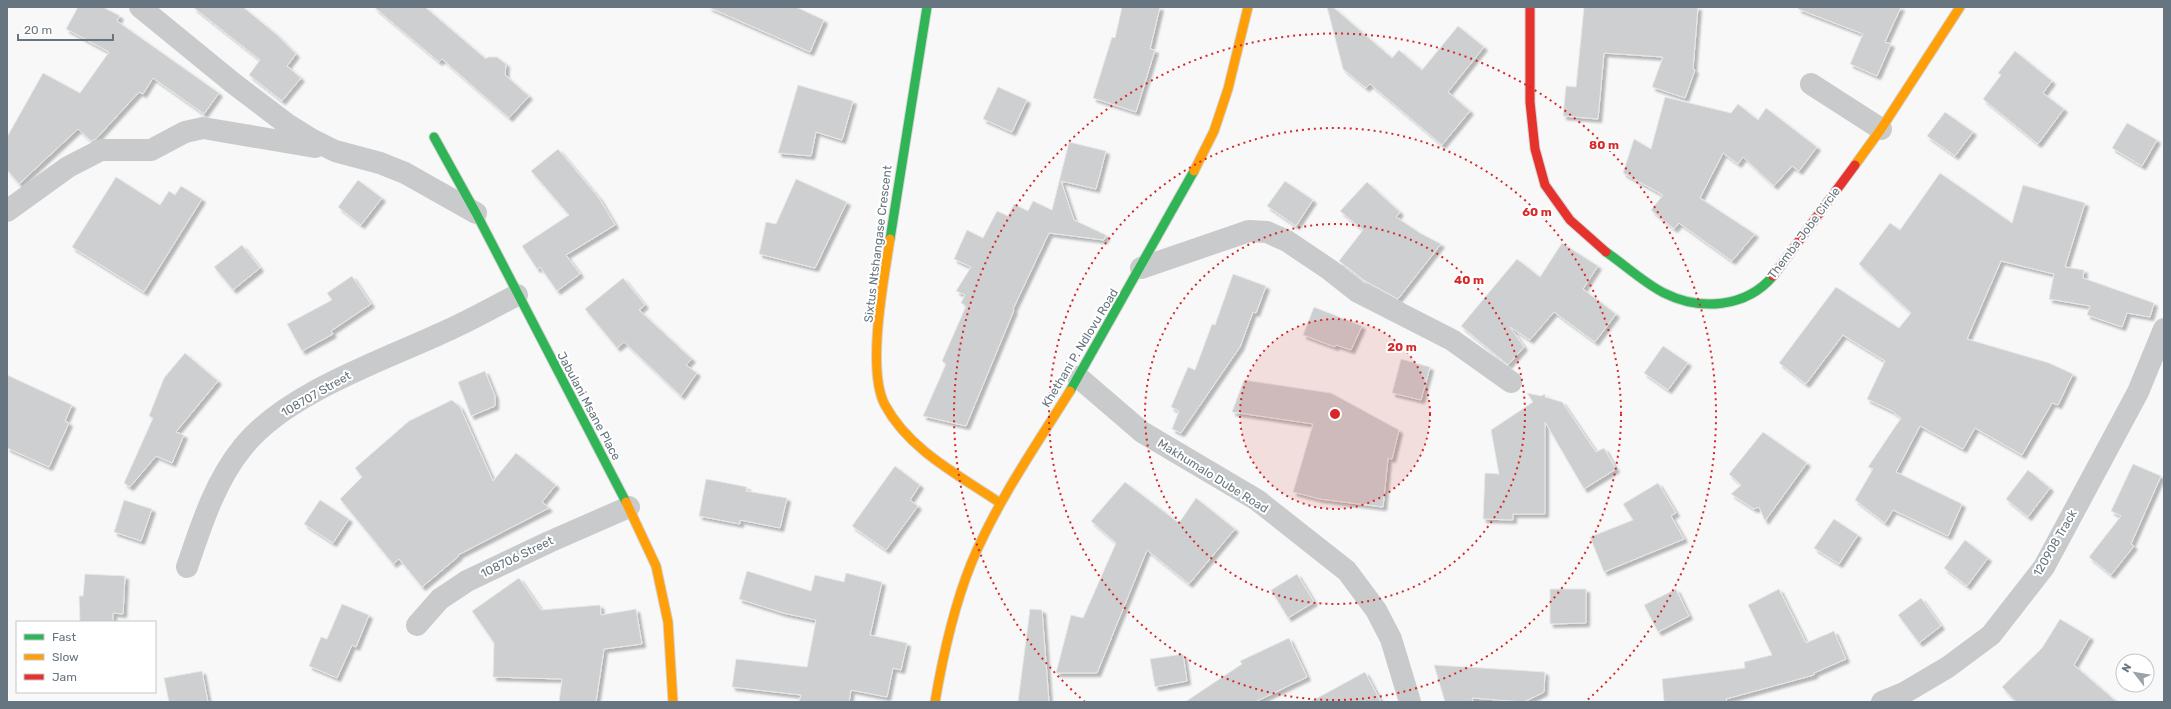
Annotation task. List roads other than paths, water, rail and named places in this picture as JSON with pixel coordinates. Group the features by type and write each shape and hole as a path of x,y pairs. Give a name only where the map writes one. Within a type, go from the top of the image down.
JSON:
{"street":[{"path":"140,7 233,83 287,124 311,139 335,151"},
{"name":"Sixtus Ntshangase Crescent","path":"927,7 900,168 880,312 878,374 883,403 901,428 925,452 1000,503"},
{"name":"Khethani P. Ndlovu Road","path":"935,702 944,649 954,613 971,564 1000,503 1078,377 1141,268 1214,131 1228,89 1248,7"},
{"name":"Themba Jobe Circle","path":"1530,7 1530,102 1535,149 1545,185 1570,220 1606,252 1664,293 1692,302 1721,305 1747,297 1772,278 1881,129 1960,7"},
{"path":"1811,84 1881,129"},
{"path":"7,211 68,167 101,150 151,150 185,132 204,128 335,151 380,163 405,173 476,213"},
{"name":"Jabulani Msane Place","path":"434,137 476,213 517,295 629,508 657,573 668,622 673,702"},
{"path":"1141,268 1249,231 1267,232 1286,241 1330,270 1358,292 1452,340 1511,382"},
{"name":"108707 Street","path":"187,567 206,514 227,471 243,447 261,427 286,410 338,379 446,332 517,295"},
{"name":"120908 Track","path":"1882,702 1904,693 1948,667 1991,635 2044,567 2138,392 2164,329"},
{"name":"Makhumalo Dube Road","path":"1078,377 1142,432 1257,500 1347,571 1376,610 1391,639 1410,702"},
{"name":"108706 Street","path":"417,625 440,599 467,582 549,542 629,508"}]}
